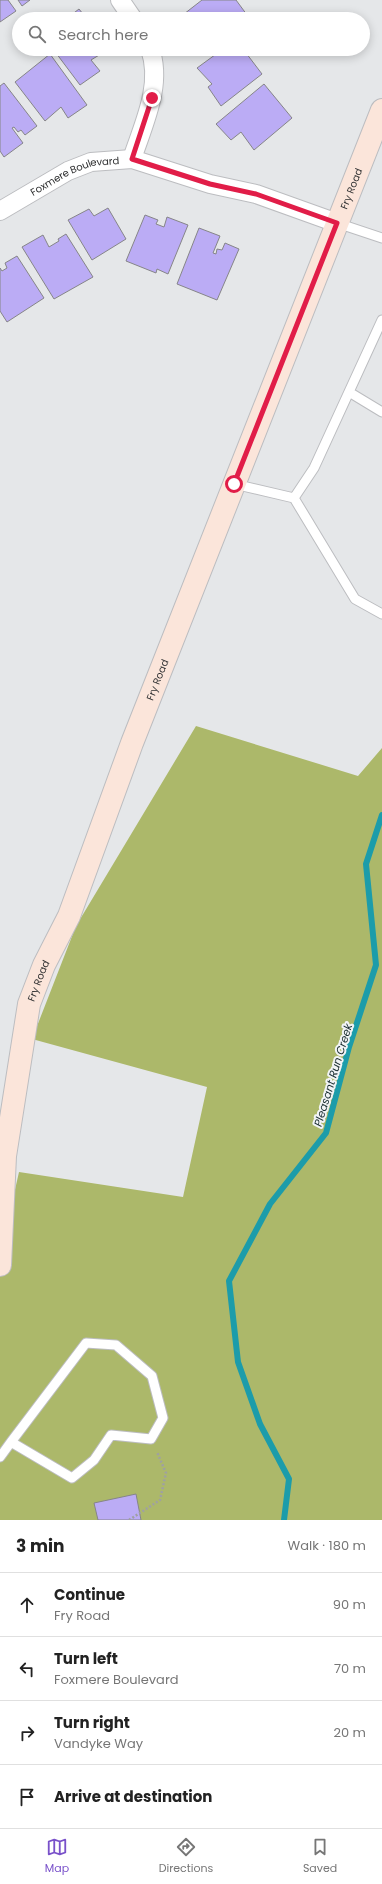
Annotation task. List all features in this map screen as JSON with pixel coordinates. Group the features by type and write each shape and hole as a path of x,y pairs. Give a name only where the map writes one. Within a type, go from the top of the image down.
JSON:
{"street":[{"path":"120,0 128,12"},
{"path":"132,159 153,93 154,68 151,56"},
{"name":"Fry Road","path":"0,1265 5,1156 29,1004 44,965 69,916 132,743 382,110"},
{"name":"Foxmere Boulevard","path":"0,211 68,171 91,162 132,159 210,184 256,194 337,223"}],"lane":[{"path":"337,223 382,238"},
{"path":"294,498 314,468 382,320"},
{"path":"349,392 382,412"},
{"path":"234,484 294,498 354,599 382,614"},
{"path":"0,1457 11,1442 86,1343 116,1345 152,1376 163,1418 150,1439 111,1435 94,1460 72,1478 11,1442"}],"path":[{"path":"129,1520 160,1500 166,1473 150,1439"}],"green space":[{"path":"196,726 358,776 382,748 382,1520 0,1520 0,1256 19,1172 183,1197 207,1087 32,1039 76,926"}],"building":[{"path":"0,0 8,0 16,11 12,12 12,14 0,22"},
{"path":"18,0 30,0 22,6"},
{"path":"202,0 236,0 245,12 187,12"},
{"path":"48,56 51,56 87,105 68,118 61,107 45,121 15,82"},
{"path":"58,56 98,56 91,60 100,71 80,85"},
{"path":"213,56 248,56 262,74 221,106 208,87 212,84 197,68"},
{"path":"4,83 37,126 25,135 21,130 18,132 14,127 12,128 23,143 4,157 0,151 0,86"},
{"path":"264,84 292,118 254,150 241,132 231,140 216,124"},
{"path":"108,208 126,239 92,260 68,220 89,209 94,216"},
{"path":"145,215 158,220 156,224 164,227 167,217 188,225 168,274 157,269 156,273 126,261"},
{"path":"199,228 220,236 213,253 216,254 217,249 222,250 225,243 239,249 217,300 177,284"},
{"path":"66,234 93,277 54,299 22,247 43,235 49,247 59,241 58,239"},
{"path":"17,256 44,298 7,322 0,311 0,268 2,271 7,268 5,263"},
{"path":"136,1494 141,1520 98,1520 94,1503"}],"waterway":[{"name":"Pleasant Run Creek","path":"284,1520 289,1479 260,1424 238,1362 229,1281 270,1204 326,1133 349,1047 376,965 366,864 382,815"}],"route":[{"path":"152,98 132,159 210,184 256,194 337,223 234,484"}]}
